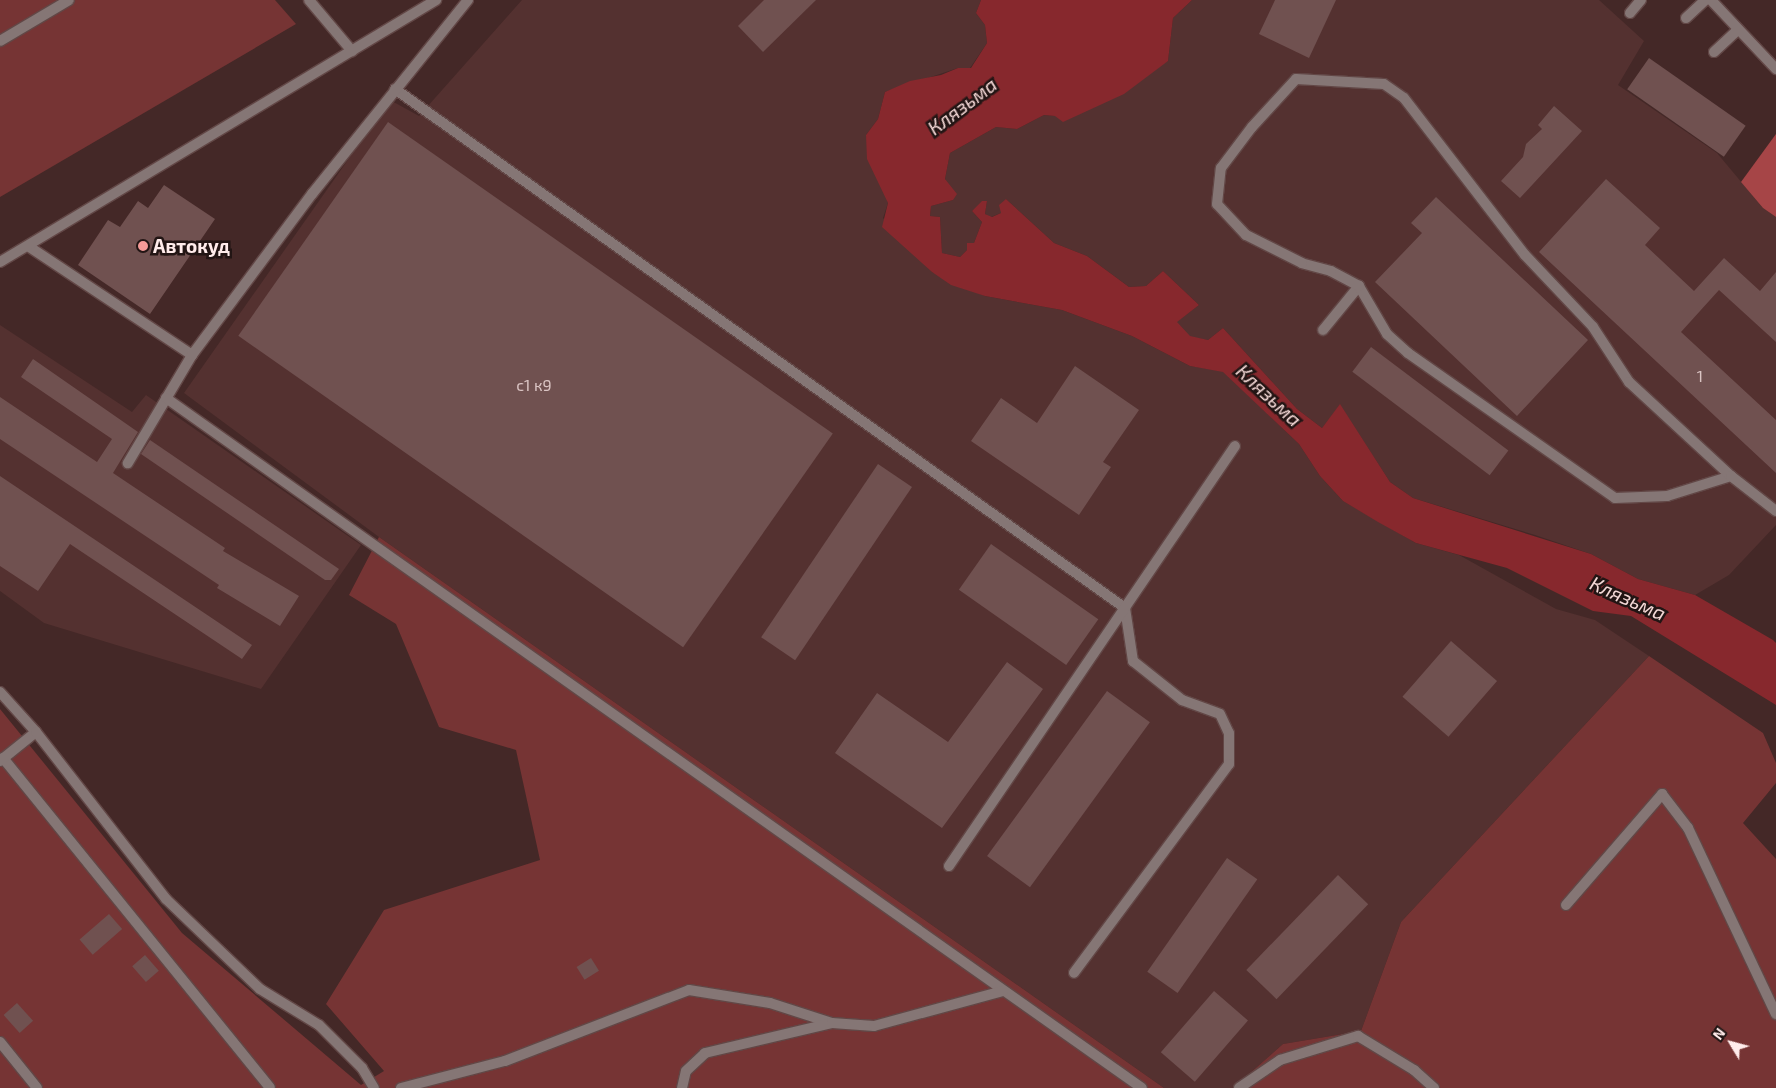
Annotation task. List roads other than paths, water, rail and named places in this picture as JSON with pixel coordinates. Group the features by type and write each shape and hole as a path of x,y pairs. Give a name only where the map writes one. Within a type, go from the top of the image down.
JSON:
{"street":[{"path":"0,41 69,0"},
{"path":"309,0 352,51"},
{"path":"0,262 436,0"},
{"path":"128,463 192,355 395,89 468,0"},
{"path":"1630,12 1641,0"},
{"path":"1686,18 1705,0"},
{"path":"1711,0 1776,69"},
{"path":"1714,52 1738,30"},
{"path":"1731,476 1667,496 1615,498 1401,347 1387,334 1359,286 1330,271 1302,263 1246,235 1217,204 1221,168 1252,127 1296,79 1384,84 1404,98 1525,255 1593,327 1629,382 1731,476 1776,511"},
{"path":"395,89 1125,608 1133,660 1182,700 1220,714 1229,733 1229,764 1074,973"},
{"path":"28,246 192,355"},
{"path":"1323,330 1359,286"},
{"path":"166,398 566,678 1003,992 1142,1088"},
{"path":"949,866 1235,446"},
{"path":"0,692 36,732 166,899 260,989 319,1025 362,1068 374,1088"},
{"path":"36,732 1,760 270,1088"},
{"path":"1566,905 1662,794 1693,837 1776,1014"},
{"path":"401,1088 505,1061 690,990 770,1003 832,1023 874,1026 1003,992"},
{"path":"682,1088 686,1071 705,1053 832,1023"},
{"path":"1239,1088 1280,1060 1358,1036 1414,1070 1434,1088"},
{"path":"0,1042 38,1088"}],"water":[{"name":"Клязьма","path":"981,0 1192,0 1173,18 1168,61 1124,94 1063,122 1055,116 1044,115 1017,129 996,127 950,153 945,179 957,194 953,200 931,206 930,216 940,217 942,253 960,257 967,250 967,243 974,243 982,222 972,211 982,201 987,201 985,214 992,217 1001,213 999,205 1006,199 1054,243 1087,256 1129,287 1146,286 1163,271 1199,305 1177,322 1190,336 1208,340 1223,328 1297,409 1322,428 1340,404 1390,482 1413,498 1591,554 1638,579 1695,595 1773,640 1776,643 1776,705 1631,616 1593,611 1507,568 1416,543 1343,501 1320,476 1299,444 1223,372 1190,366 1132,336 1062,310 985,296 951,285 932,272 882,227 888,203 867,159 866,135 878,119 885,92 910,81 941,75 958,68 971,68 987,43 985,25 976,13"}],"place":[{"name":"Автокуд","path":"143,246"}]}
